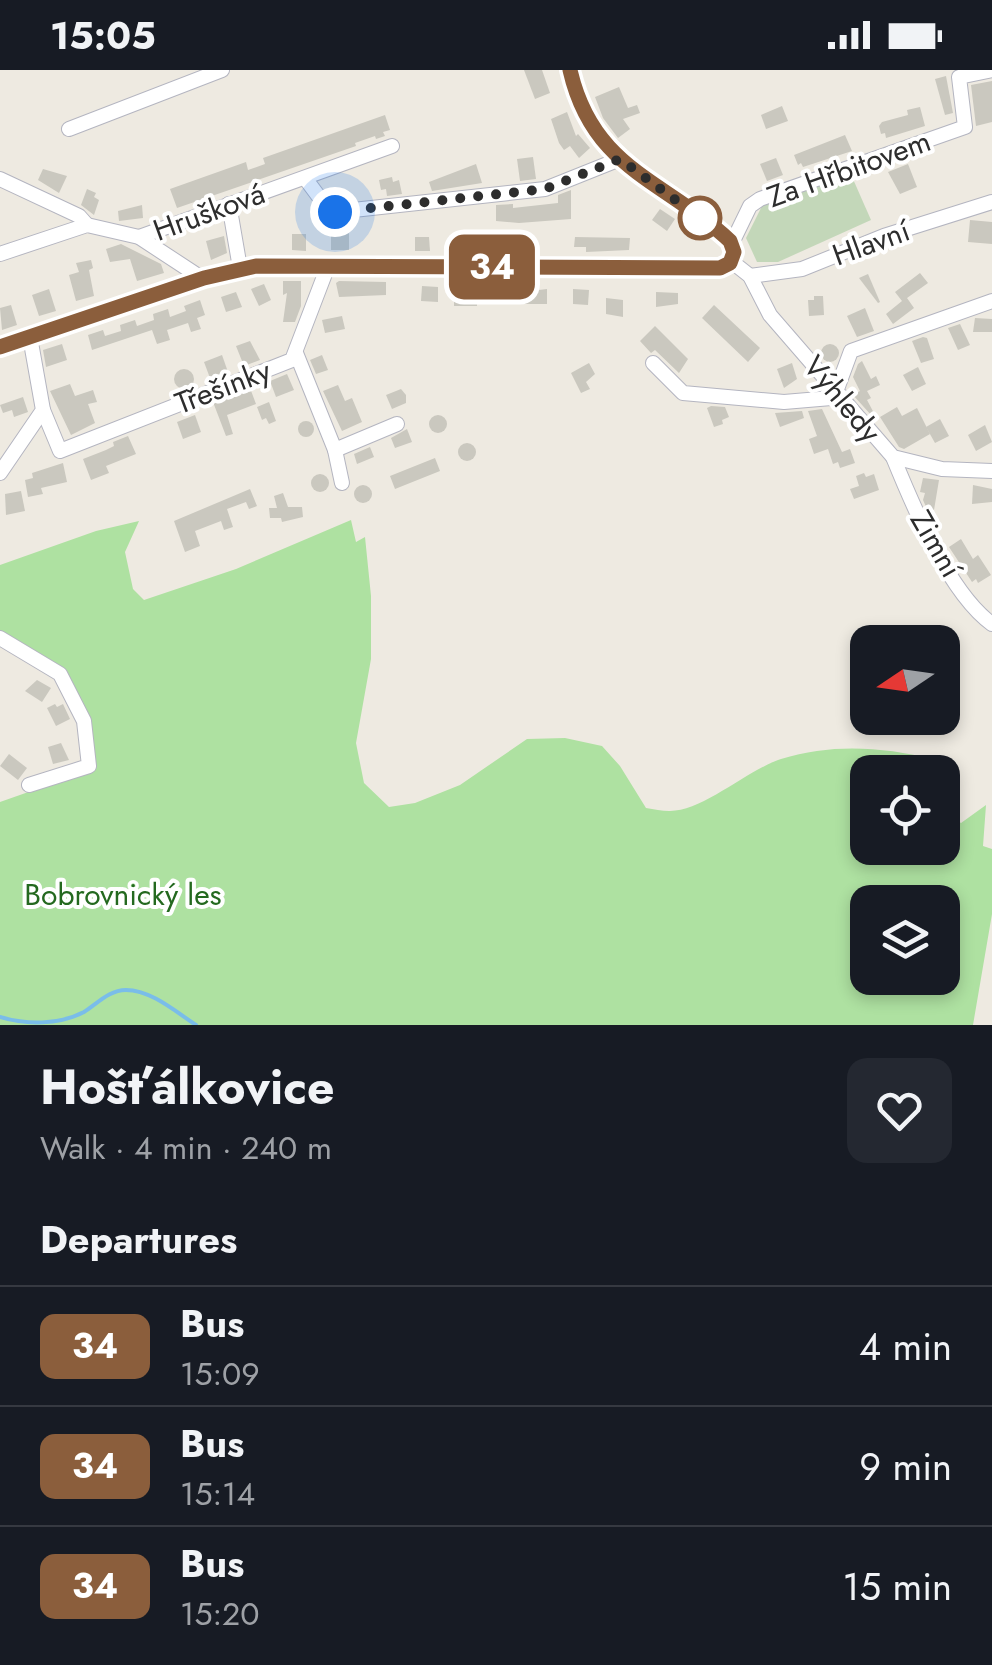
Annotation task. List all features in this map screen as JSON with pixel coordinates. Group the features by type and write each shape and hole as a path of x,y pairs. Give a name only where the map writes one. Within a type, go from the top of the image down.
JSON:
{"street":[{"path":"69,129 222,70"},
{"path":"0,347 240,268 720,268 732,261 732,244 620,159 586,119 570,70"},
{"name":"Za Hřbitovem","path":"732,244 754,202 849,165 965,127 958,77 992,70"},
{"name":"Hrušková","path":"139,237 392,146"},
{"path":"305,178 335,212 545,189 620,159"},
{"path":"0,179 79,216 87,224 139,237 204,278"},
{"name":"Hlavní","path":"750,276 802,269 884,236 992,202"},
{"path":"230,204 240,268"},
{"path":"0,254 87,224"},
{"name":"Výhledy","path":"732,261 750,276 770,315 892,457 942,469 992,471"},
{"name":"Třešínky","path":"43,410 60,451 292,360 328,266"},
{"path":"653,362 683,392 784,402 840,393 851,351 992,302"},
{"path":"0,473 43,410 30,337"},
{"path":"296,353 335,450 342,483"},
{"path":"335,450 397,424"},
{"name":"Zimní","path":"892,457 923,528 944,564 982,617 992,624"},
{"path":"0,638 60,674 84,721 89,766 30,785"}],"green space":[{"path":"849,170 871,220 778,262 757,262 746,238 763,204"},
{"name":"Bobrovnický les","path":"351,520 356,542 365,537 371,596 371,659 356,743 364,783 389,807 415,803 460,785 527,739 565,738 602,746 620,766 646,808 666,811 696,805 768,764 800,754 858,748 912,755 850,755 850,865 960,865 960,822 986,805 983,846 992,849 992,914 973,1025 0,1025 0,802 91,770 64,672 0,633 0,565 96,531 139,521 125,552 133,589 144,600 236,569"}],"building":[{"path":"524,70 542,70 550,93 535,99"},
{"path":"946,76 953,113 945,115 935,79"},
{"path":"992,81 992,122 976,126 971,85"},
{"path":"619,87 628,108 637,105 640,113 623,119 630,129 618,138 603,118 595,97"},
{"path":"782,106 788,121 766,129 761,115"},
{"path":"920,107 925,126 886,138 885,133 881,134 882,122 908,115 907,110"},
{"path":"567,112 576,136 590,148 579,158 570,146 564,150 551,119"},
{"path":"385,115 390,130 383,132 385,136 375,136 177,208 170,189 246,162 248,170 265,164 263,158"},
{"path":"845,135 852,151 803,167 798,165 794,155"},
{"path":"533,157 536,179 520,181 517,159"},
{"path":"776,158 783,175 767,181 760,164"},
{"path":"476,164 482,183 432,191 429,182"},
{"path":"908,164 917,187 900,194 888,172"},
{"path":"43,169 67,176 59,193 38,180"},
{"path":"392,177 393,182 399,180 402,194 387,196 386,189 381,190 379,180"},
{"path":"87,189 96,193 94,197 99,200 94,215 81,205"},
{"path":"571,190 571,219 496,221 496,205 513,204 513,208 558,203 558,195"},
{"path":"142,205 143,218 119,221 118,211"},
{"path":"660,209 675,219 667,231 652,220"},
{"path":"970,220 992,222 992,244 968,242"},
{"path":"349,221 349,250 331,250 331,234 337,235 338,222"},
{"path":"292,234 306,234 306,251 292,250"},
{"path":"224,236 227,253 211,260 206,241"},
{"path":"469,236 485,236 485,252 469,251"},
{"path":"415,237 429,237 430,251 415,251"},
{"path":"575,237 630,238 629,250 586,252 586,247 574,247"},
{"path":"121,244 161,264 164,273 137,281 130,259 110,262 106,249"},
{"path":"91,260 94,296 76,301 69,275 79,272 76,263"},
{"path":"920,273 928,283 907,298 914,308 893,324 886,314 902,301 895,292"},
{"path":"868,274 880,302 878,303 859,278"},
{"path":"283,281 301,281 301,306 295,322 283,322 287,293 283,295"},
{"path":"339,281 386,282 386,295 339,297"},
{"path":"264,284 271,300 259,306 251,289"},
{"path":"422,286 438,287 438,302 421,301"},
{"path":"497,288 514,288 514,293 547,289 547,304 493,304"},
{"path":"49,289 56,311 39,316 32,295"},
{"path":"573,289 589,290 588,305 573,304"},
{"path":"460,290 477,290 477,306 454,306 454,296 459,296"},
{"path":"236,292 242,307 226,312 221,297"},
{"path":"656,292 678,293 678,304 656,307"},
{"path":"814,296 823,296 824,315 809,316 808,300 814,300"},
{"path":"606,298 623,300 623,317 606,314"},
{"path":"200,300 205,315 197,318 201,329 191,332 188,323 167,330 170,340 157,344 152,330 92,350 88,335 103,330 105,336 121,331 120,325 135,320 137,326 168,309 170,317"},
{"path":"11,305 17,325 2,330 0,308"},
{"path":"714,305 760,348 748,362 702,318"},
{"path":"865,308 874,331 857,337 847,316"},
{"path":"342,316 345,329 325,333 322,320"},
{"path":"975,318 992,319 992,332 973,332"},
{"path":"960,324 970,345 958,350 948,328"},
{"path":"655,326 688,359 679,373 640,341"},
{"path":"927,338 934,359 921,363 912,341"},
{"path":"250,341 260,360 244,366 236,346"},
{"path":"62,344 67,360 46,367 43,350"},
{"path":"830,344 839,353 830,362 821,353"},
{"path":"222,355 228,372 210,378 204,362"},
{"path":"322,355 328,370 316,374 310,360"},
{"path":"862,361 871,379 876,376 880,385 867,391 875,415 872,416 853,395 860,391 853,377"},
{"path":"589,363 595,374 586,382 590,389 581,393 571,373"},
{"path":"792,363 797,379 784,388 777,369"},
{"path":"918,367 926,384 912,391 903,375"},
{"path":"184,369 194,379 184,389 174,379"},
{"path":"287,374 294,390 276,397 270,381"},
{"path":"70,384 75,396 93,390 97,402 88,404 95,423 71,435 50,391"},
{"path":"338,385 345,401 352,398 362,422 342,431 323,391"},
{"path":"250,388 256,404 227,415 233,434 226,436 213,402"},
{"path":"401,389 406,403 392,409 386,395"},
{"path":"23,397 28,412 14,417 12,410 3,413 0,405"},
{"path":"269,402 276,421 269,424 266,418 262,420 257,407"},
{"path":"725,407 729,417 722,420 723,424 714,427 707,408"},
{"path":"897,407 902,416 917,408 930,434 904,449 899,447 880,417"},
{"path":"822,409 842,452 850,449 855,463 840,468 838,462 833,464 828,449 814,454 809,439 817,436 808,411"},
{"path":"802,411 804,418 780,427 775,413"},
{"path":"195,415 201,432 183,439 177,422"},
{"path":"438,415 447,424 438,433 429,424"},
{"path":"940,419 949,436 935,443 926,427"},
{"path":"306,421 314,429 306,437 298,429"},
{"path":"985,425 992,442 976,451 968,435"},
{"path":"407,429 412,442 395,448 391,438"},
{"path":"128,436 136,454 106,466 109,473 91,480 83,459"},
{"path":"467,443 476,452 467,461 458,452"},
{"path":"370,447 374,457 357,464 354,454"},
{"path":"435,458 440,471 395,489 390,476"},
{"path":"63,463 67,482 41,488 43,494 28,497 25,480 33,478 32,473"},
{"path":"864,473 866,477 874,474 879,490 854,499 850,489 859,486 856,476"},
{"path":"320,474 329,483 320,492 311,483"},
{"path":"923,478 939,480 934,510 927,509 925,493 920,492"},
{"path":"363,485 372,494 363,503 354,494"},
{"path":"973,485 992,489 992,502 972,504"},
{"path":"250,489 257,506 249,509 246,502 227,509 233,527 224,530 221,521 195,531 200,546 185,552 174,521"},
{"path":"21,491 25,511 6,515 5,494"},
{"path":"283,493 288,507 302,507 303,517 282,522 281,518 270,518 269,508 277,508 274,496"},
{"path":"961,539 973,559 978,555 991,575 978,583 976,579 972,582 949,547"},
{"path":"37,680 51,688 42,702 25,691"},
{"path":"63,704 70,719 56,726 47,708"},
{"path":"61,743 69,760 53,764 48,747"},
{"path":"9,754 27,768 18,780 0,766"}],"waterway":[{"path":"0,1017 31,1022 64,1019 126,990 154,998 196,1025"}],"bus line":[{"name":"34","path":"0,347 204,278 256,266 725,267 733,259 730,241 626,164 599,137 582,110 570,70"}],"route":[{"path":"335,212 545,189 620,159 700,218"}]}
